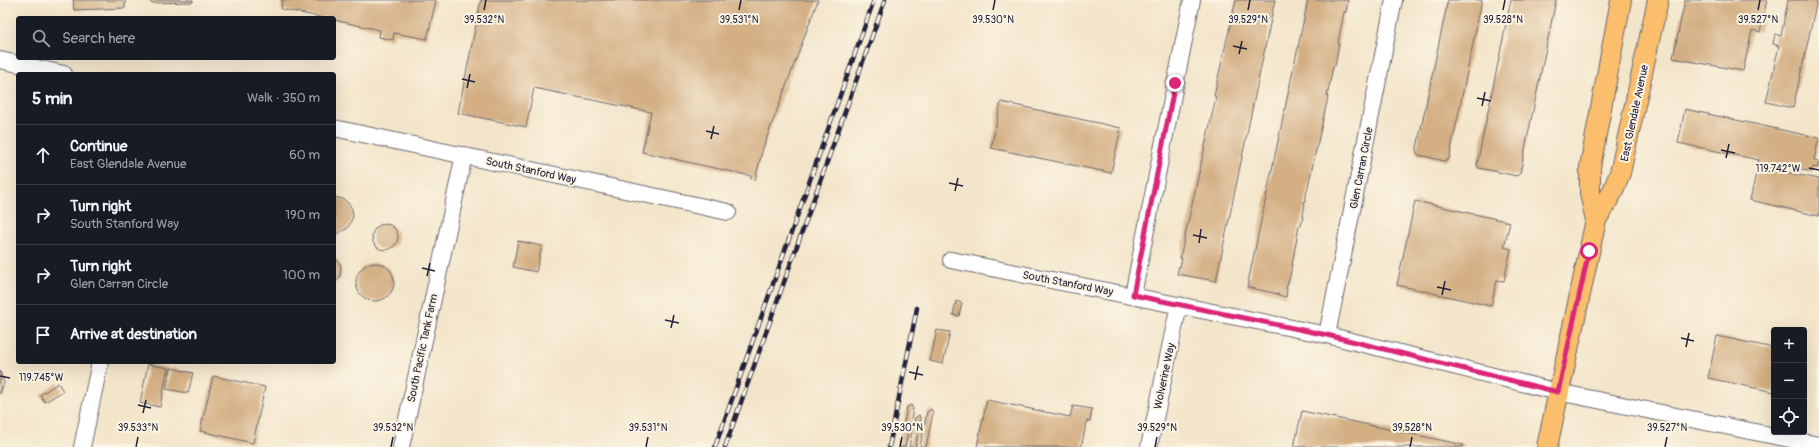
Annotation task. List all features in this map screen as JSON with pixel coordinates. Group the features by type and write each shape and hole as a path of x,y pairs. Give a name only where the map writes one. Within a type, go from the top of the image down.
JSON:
{"main road":[{"name":"East Glendale Avenue","path":"1596,220 1590,193 1590,167 1621,0"},
{"name":"East Glendale Avenue","path":"1547,447 1596,220 1612,193 1620,173 1658,0"}],"street":[{"path":"1133,295 1192,0"},
{"name":"Glen Carran Circle","path":"1327,335 1394,0"},
{"path":"0,60 55,72"},
{"name":"South Stanford Way","path":"336,128 728,212"},
{"name":"South Pacific Tank Farm","path":"401,447 464,155"},
{"name":"South Stanford Way","path":"950,260 1133,295 1327,335 1558,392 1818,440"},
{"name":"Wolverine Way","path":"1148,447 1179,305"},
{"path":"82,447 100,364"}],"building":[{"path":"73,0 125,0 125,8 74,10"},
{"path":"151,0 193,0 193,2 151,3"},
{"path":"282,0 436,0 427,39 394,33 393,40 379,37 380,30 336,20 336,16 315,16 281,9"},
{"path":"481,0 818,0 763,148 755,180 751,179 751,176 642,152 651,112 534,88 526,127 458,113"},
{"path":"1236,0 1275,0 1216,281 1177,274 1182,258 1180,258 1216,97 1214,96 1215,91"},
{"path":"1308,0 1348,0 1346,12 1344,12 1335,66 1333,66 1328,97 1304,204 1301,226 1299,226 1290,276 1286,289 1286,297 1247,287"},
{"path":"1448,0 1482,0 1449,159 1445,161 1419,155 1416,152"},
{"path":"1511,0 1556,0 1520,173 1517,176 1479,168 1477,165"},
{"path":"1685,0 1767,0 1760,32 1752,30 1743,71 1673,58"},
{"path":"1788,0 1817,0 1793,108 1766,102 1779,46 1773,44 1775,34 1781,36"},
{"path":"1001,102 1121,128 1111,173 991,148"},
{"path":"1685,109 1819,138 1814,160 1819,161 1817,168 1813,167 1812,172 1785,166 1784,172 1819,179 1819,216 1750,200 1759,160 1678,143"},
{"path":"336,197 343,199 348,203 352,209 353,216 348,228 337,234"},
{"path":"1415,201 1510,222 1504,247 1511,249 1504,281 1497,280 1491,306 1397,285"},
{"path":"385,224 394,228 398,237 394,246 385,250 376,246 372,237 376,228"},
{"path":"518,241 542,246 536,272 513,267"},
{"path":"336,259 340,264 340,277 336,282"},
{"path":"375,263 385,266 391,272 394,282 391,292 385,298 375,301 365,298 359,292 356,282 359,272 365,266"},
{"path":"956,301 962,303 959,316 953,315"},
{"path":"937,330 950,332 943,364 930,361"},
{"path":"1717,336 1771,347 1771,391 1708,378"},
{"path":"148,364 168,368 160,407 140,403"},
{"path":"171,368 193,373 188,393 166,389"},
{"path":"0,371 4,383 0,394"},
{"path":"213,376 265,387 253,443 200,431"},
{"path":"58,383 63,391 45,402 40,395"},
{"path":"987,400 1070,417 1073,406 1092,409 1090,422 1087,421 1081,447 977,447"},
{"path":"911,405 913,409 905,447 899,447 907,407"},
{"path":"931,409 933,413 926,447 920,447 927,412"},
{"path":"1302,411 1464,445 1463,447 1294,447"},
{"path":"919,415 921,419 915,447 909,447 915,418"}],"railway":[{"path":"715,447 874,0"},
{"path":"725,447 885,0"},
{"path":"889,447 917,308"}],"route":[{"path":"1175,83 1133,295 1327,335 1558,392 1589,251"}]}
